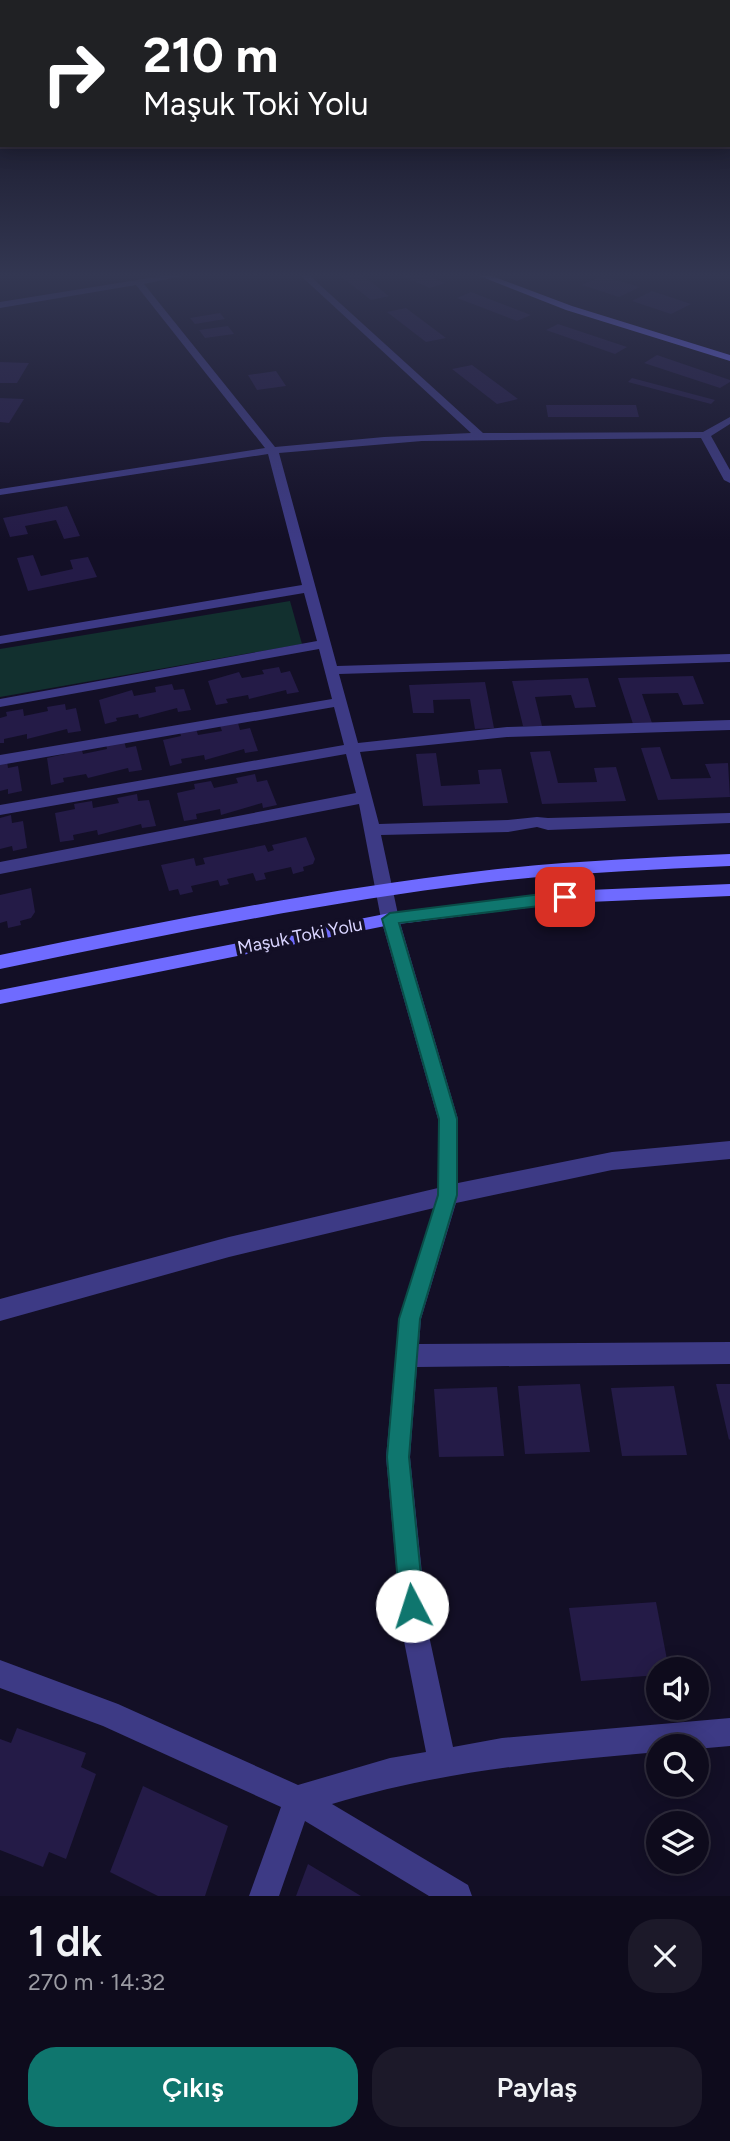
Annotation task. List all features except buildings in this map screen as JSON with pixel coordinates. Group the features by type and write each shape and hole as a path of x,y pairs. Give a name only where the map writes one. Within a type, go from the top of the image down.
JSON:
{"main road":[{"path":"0,962 204,920 482,876 730,860"},
{"name":"Maşuk Toki Yolu","path":"0,997 390,919 565,897 730,890"}],"street":[{"path":"203,363 273,451 365,797 390,919 448,1119 448,1195 410,1319 398,1457 415,1631 442,1763"},
{"path":"401,363 481,437"},
{"path":"0,492 273,451 383,440 559,434 705,435 730,420"},
{"path":"705,435 730,480"},
{"path":"0,640 310,588"},
{"path":"0,703 325,644"},
{"path":"332,670 730,658"},
{"path":"0,760 340,702"},
{"path":"0,810 352,748 507,732 730,725"},
{"path":"0,868 365,797"},
{"path":"372,830 508,826 537,822 548,824 570,821 730,818"},
{"path":"0,1310 229,1247 448,1195 612,1161 730,1150"},
{"path":"407,1356 730,1353"},
{"path":"0,1674 108,1714 298,1800 457,1896"},
{"path":"298,1800 390,1772 502,1752 730,1732"},
{"path":"264,1896 298,1800"}],"green space":[{"path":"290,601 302,644 0,697 0,649"}],"route":[{"path":"412,1606 398,1457 410,1319 448,1195 448,1119 390,919 565,897"}]}
